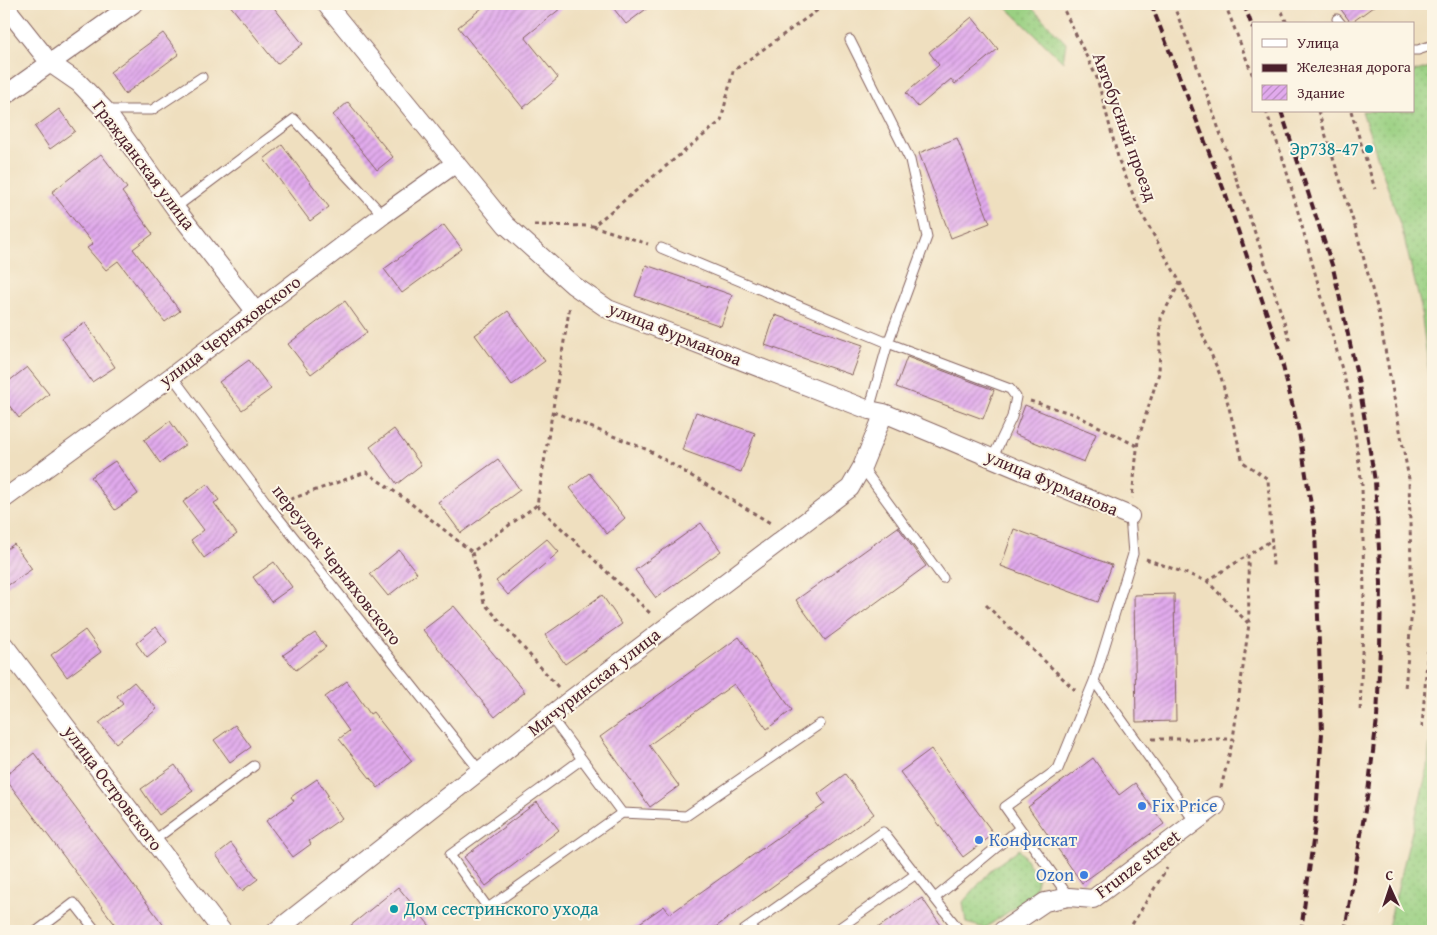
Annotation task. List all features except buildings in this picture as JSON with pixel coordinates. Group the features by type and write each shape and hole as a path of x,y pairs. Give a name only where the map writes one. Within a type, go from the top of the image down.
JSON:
{"street":[{"path":"4,96 133,4"},
{"name":"улица Фурманова","path":"326,4 506,224 573,285 608,309 876,412 1130,516"},
{"name":"Гражданская улица","path":"4,5 50,63 79,83 105,110 175,208 256,312"},
{"name":"улица Черняховского","path":"4,499 172,376 383,215 456,163"},
{"name":"Мичуринская улица","path":"276,931 570,700 850,488 862,467 876,412"},
{"name":"улица Островского","path":"4,645 222,931"},
{"name":"Frunze street","path":"1002,931 1045,902 1068,897 1093,899 1216,806"}],"lane":[{"path":"1430,4 1433,9"},
{"path":"850,40 910,160 927,237 888,343 876,412"},
{"path":"1414,50 1433,45"},
{"path":"105,110 152,110 202,77"},
{"path":"175,208 294,119 383,215"},
{"path":"661,248 888,343 1010,389 1016,397 1012,417 992,458"},
{"name":"переулок Черняховского","path":"172,376 269,506 480,772"},
{"path":"862,467 943,578"},
{"path":"1068,897 1005,807 1058,769 1094,681 1134,554 1130,516"},
{"path":"1094,681 1195,822"},
{"path":"550,716 622,813"},
{"path":"582,759 450,855 488,908 622,813 686,816 820,724"},
{"path":"153,841 254,766"},
{"path":"934,898 1020,828"},
{"path":"743,931 883,832 960,931"},
{"path":"835,931 916,874"},
{"path":"37,931 74,903 96,931"}],"path":[{"path":"593,226 721,121 732,71 826,4"},
{"name":"Автобусный проезд","path":"1061,4 1097,78 1119,161 1140,211 1180,282 1221,377 1244,462 1268,479 1272,540"},
{"path":"1172,4 1192,52 1261,250 1290,341"},
{"path":"1225,4 1252,73"},
{"path":"1279,4 1286,22"},
{"path":"1266,112 1284,162 1350,398 1362,486 1364,594 1360,714"},
{"path":"1318,112 1356,230 1378,311 1409,479 1412,609 1404,689"},
{"path":"1351,112 1375,189"},
{"path":"506,224 593,226 661,248"},
{"path":"1130,516 1137,446 1159,374 1161,318 1180,282"},
{"path":"472,552 537,504 573,285"},
{"path":"1016,397 1074,414 1137,446"},
{"path":"552,412 648,450 789,534"},
{"path":"269,506 366,472 404,498 472,552 484,603 570,700"},
{"path":"537,504 665,627"},
{"path":"1207,581 1272,540 1273,566"},
{"path":"1134,554 1207,581 1249,624"},
{"path":"1216,806 1234,740 1249,624 1248,555"},
{"path":"986,605 1086,701"},
{"path":"1422,727 1428,648 1433,644"},
{"path":"1136,738 1234,740"},
{"path":"1128,931 1171,862 1168,844"},
{"path":"1427,931 1433,890"}],"green space":[{"path":"1003,4 1028,4 1066,43 1063,62"},
{"path":"1433,66 1433,405 1420,303 1402,230 1362,112 1414,112 1414,72"},
{"path":"1433,689 1432,931 1387,931 1428,767"},
{"path":"1019,849 1038,877 1033,895 985,928 966,923 963,902 993,868"}],"railway":[{"path":"1151,4 1225,193 1278,346 1299,432 1315,529 1322,733 1315,826 1301,931"},
{"path":"1244,4 1252,26"},
{"path":"1281,112 1333,268 1358,379 1375,481 1381,583 1377,719 1368,792 1345,931"}],"place":[{"name":"Эр738-47","path":"1369,149"},
{"name":"Fix Price","path":"1142,806"},
{"name":"Конфискат","path":"979,840"},
{"name":"Ozon","path":"1084,875"},
{"name":"Дом сестринского ухода","path":"394,909"}]}
